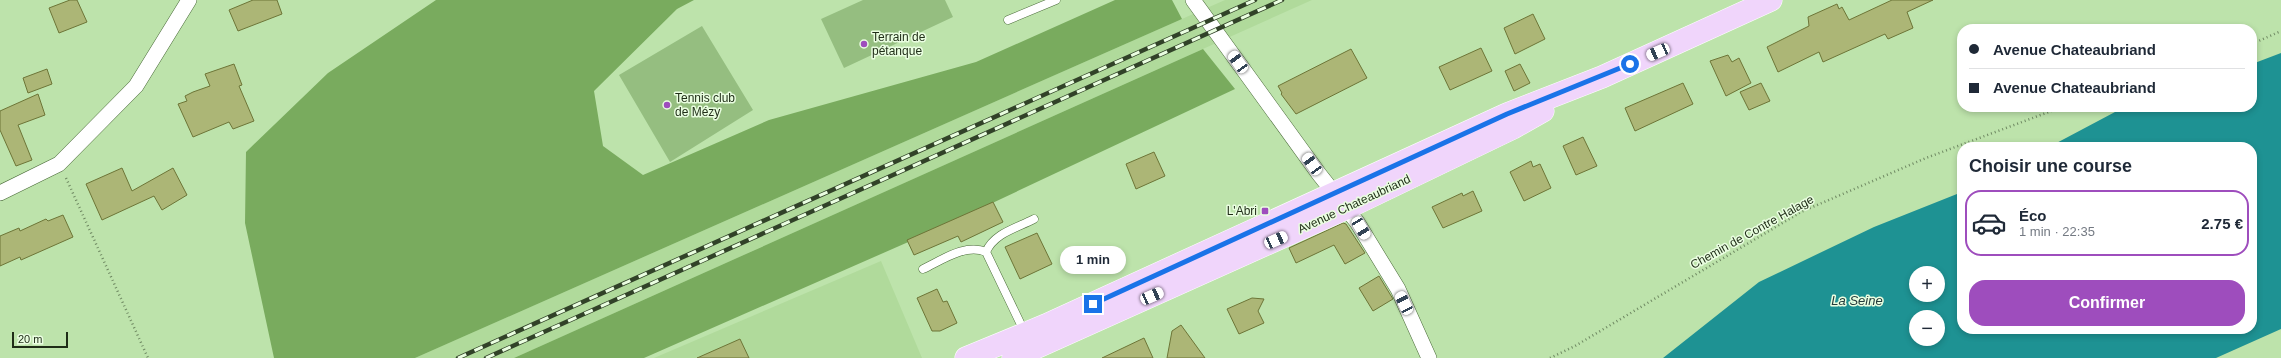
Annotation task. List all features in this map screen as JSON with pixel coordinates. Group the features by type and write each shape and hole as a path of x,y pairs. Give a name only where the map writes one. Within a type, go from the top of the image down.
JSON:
{"main road":[{"name":"Avenue Chateaubriand","path":"966,358 1513,128 1602,77 1771,0"},
{"name":"Avenue Chateaubriand","path":"1013,358 1341,200"}],"street":[{"path":"0,193 60,164 136,86 189,0"},
{"path":"1193,0 1319,174 1341,200 1398,289 1429,358"}],"lane":[{"path":"1008,20 1056,0"},
{"path":"986,252 990,243 998,236 1034,219"},
{"path":"923,268 967,249 978,248 986,252 1025,334"}],"path":[{"path":"2257,42 2281,31"},
{"name":"Chemin de Contre Halage","path":"1969,142 2049,112"},
{"name":"Chemin de Contre Halage","path":"1550,358 1575,346 1801,212 1926,158 1957,146"},
{"path":"60,164 148,358"}],"shaded area":[{"path":"436,0 694,0 677,9 594,91 603,146 643,175 769,120 976,62 1115,0 1172,0 1182,19 415,358 274,358 245,223 246,152 328,73"},
{"name":"Terrain de pétanque","path":"863,0 945,0 953,17 844,68 821,19"},
{"path":"1225,0 1312,0 514,358 415,358"},
{"path":"702,26 753,110 670,162 619,75"},
{"path":"1203,49 1235,89 922,236 644,358 514,358"},
{"path":"881,261 922,358 654,358"}],"water":[{"name":"La Seine","path":"2281,53 2281,329 2216,358 1663,358 1759,282 1874,227 1957,194 1957,334 2257,334 2257,142 2058,142 2115,112 2257,112 2257,62"}],"building":[{"path":"70,0 77,0 87,22 59,33 49,8"},
{"path":"253,0 277,0 282,14 238,31 229,10"},
{"path":"1892,0 1933,0 1907,12 1913,28 1888,39 1885,34 1823,62 1819,52 1778,72 1767,47 1809,26 1808,17 1837,4 1839,9 1842,7 1849,20"},
{"path":"1533,14 1545,39 1515,54 1504,28"},
{"path":"1481,48 1492,71 1450,90 1439,67"},
{"path":"1351,49 1367,78 1296,114 1281,94 1282,93 1278,86"},
{"path":"1728,55 1732,62 1739,58 1751,83 1726,96 1710,61"},
{"path":"234,64 242,85 239,86 254,121 233,129 229,122 193,137 178,104 187,101 185,96 210,86 205,74"},
{"path":"1520,64 1530,83 1514,91 1505,71"},
{"path":"47,69 52,84 28,93 23,78"},
{"path":"1683,83 1693,104 1635,131 1625,108"},
{"path":"1761,83 1770,101 1749,110 1740,92"},
{"path":"38,94 45,115 18,125 32,160 16,166 0,130 0,111"},
{"path":"1583,137 1597,166 1576,175 1563,146"},
{"path":"1154,152 1165,176 1136,189 1126,164"},
{"path":"1531,161 1533,167 1540,164 1551,188 1524,201 1510,172"},
{"path":"122,168 132,191 173,168 187,195 162,210 154,196 102,220 86,184"},
{"path":"1473,191 1482,211 1443,228 1432,207 1462,193 1463,196"},
{"path":"993,202 1003,222 961,242 958,236 914,255 907,240"},
{"path":"63,215 73,237 21,260 20,257 0,266 0,236 19,228 20,231 46,219 48,221"},
{"path":"1343,223 1346,224 1365,253 1345,264 1334,245 1296,263 1289,248"},
{"path":"1037,233 1052,264 1020,279 1005,247"},
{"path":"1379,276 1393,299 1373,311 1359,288"},
{"path":"937,289 943,302 947,301 957,323 940,331 932,331 917,298"},
{"path":"1252,298 1264,299 1258,311 1264,323 1239,334 1227,309"},
{"path":"1181,325 1205,358 1167,358 1172,331"},
{"path":"1144,338 1153,358 1102,358"},
{"path":"740,339 749,358 697,358"}],"railway":[{"path":"458,358 1255,0"},
{"path":"486,358 1282,0"}],"place":[{"name":"Terrain de pétanque","path":"864,44"},
{"name":"Tennis club de Mézy","path":"667,105"},
{"name":"L'Abri","path":"1265,211"}],"route":[{"path":"1093,304 1507,114 1602,77 1630,64"}]}
